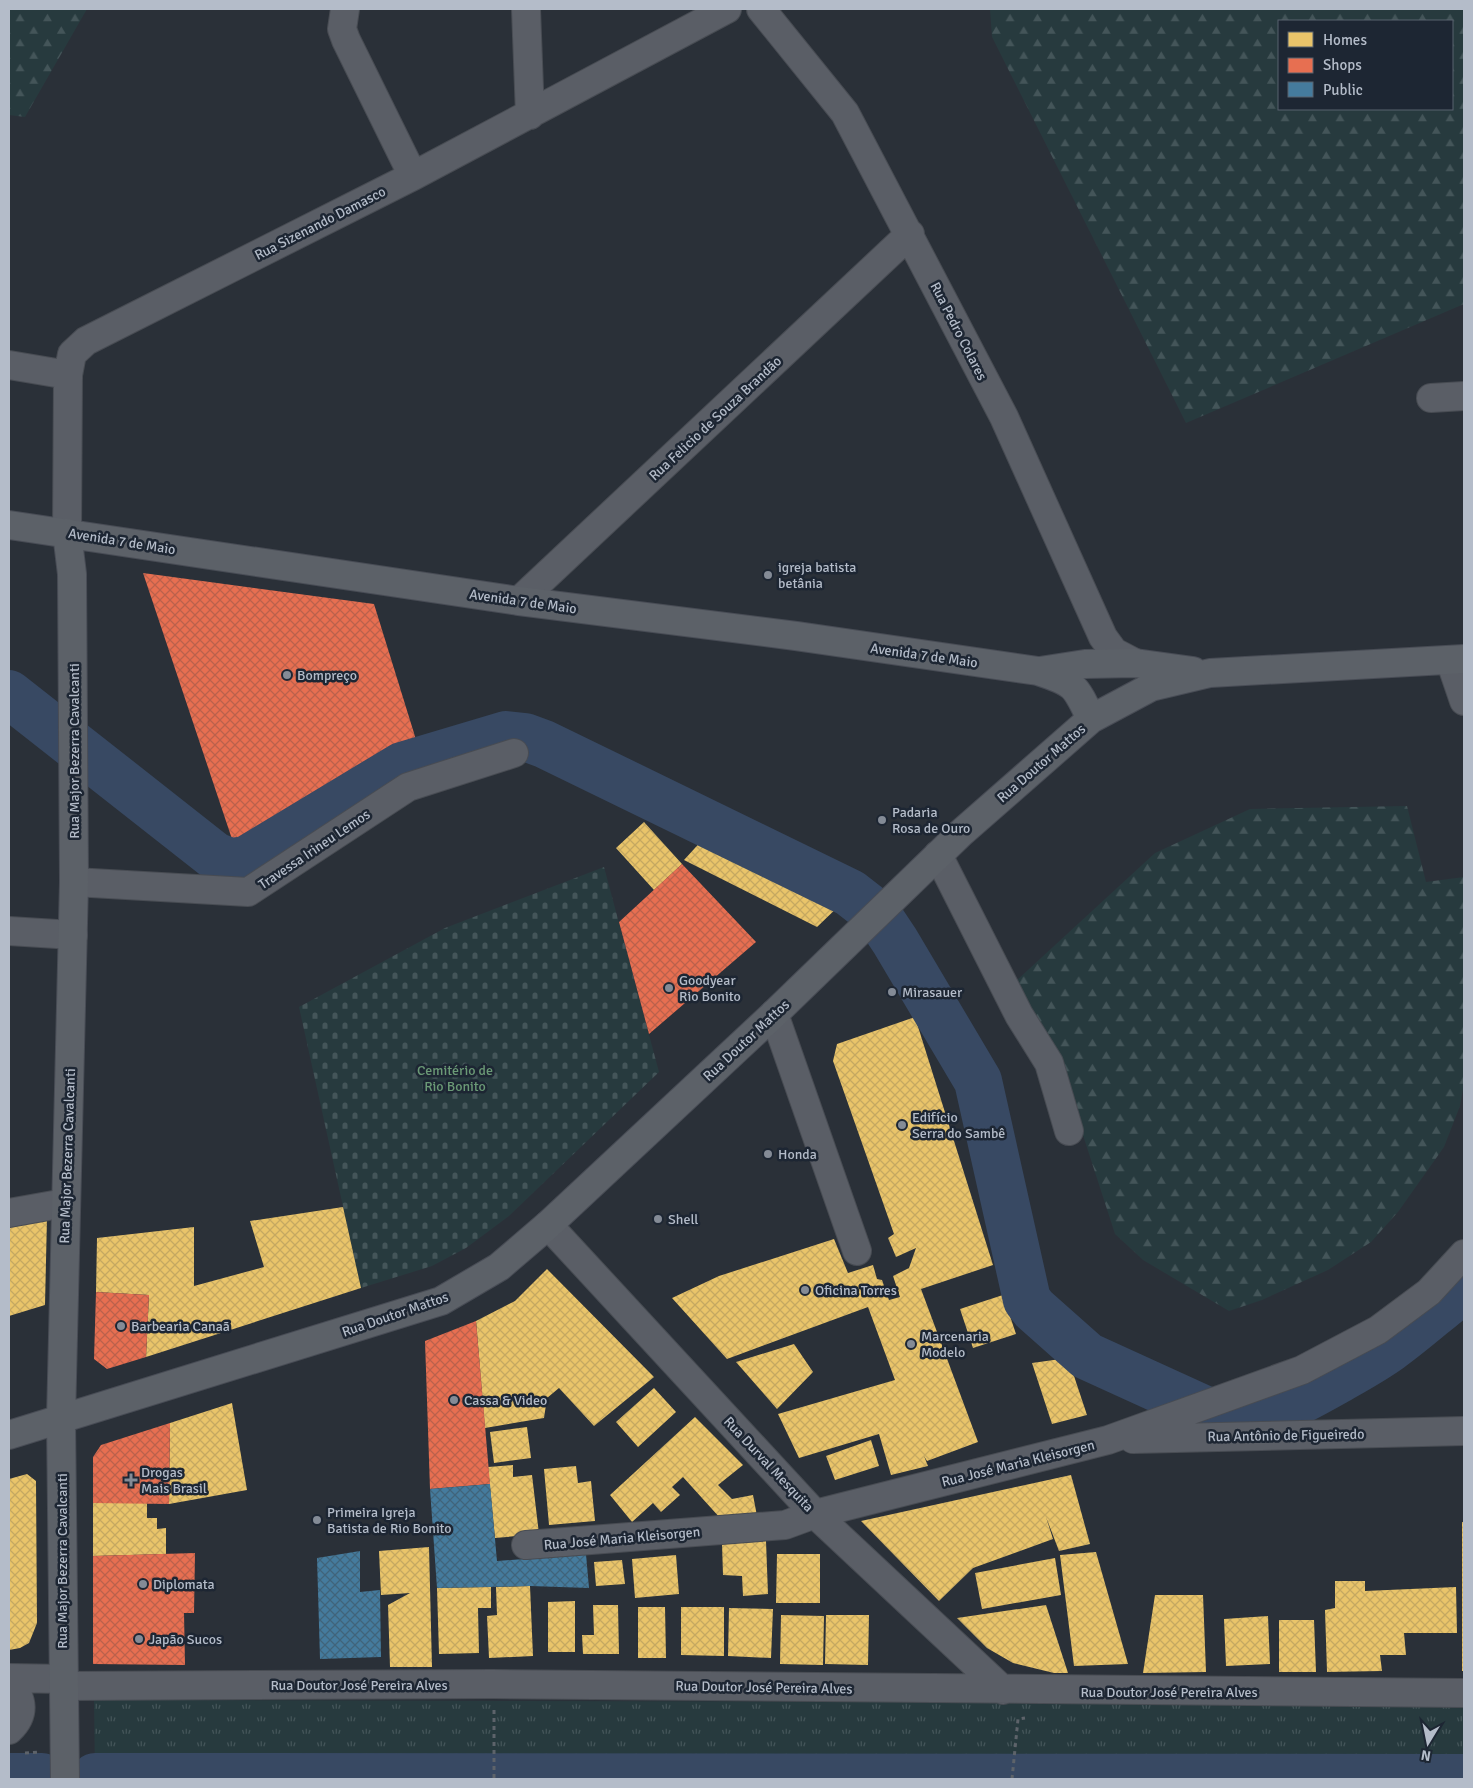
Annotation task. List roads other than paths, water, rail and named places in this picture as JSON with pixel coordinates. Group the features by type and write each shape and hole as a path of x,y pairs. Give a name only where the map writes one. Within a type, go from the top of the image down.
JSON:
{"main road":[{"name":"Avenida 7 de Maio","path":"9,525 520,601 796,636 1038,671 1072,684 1080,695 1090,719"},
{"name":"Rua Major Bezerra Cavalcanti","path":"65,1779 61,1419 74,882 72,574 67,533"},
{"name":"Rua Doutor Mattos","path":"9,1435 441,1301 499,1267 548,1225 774,1014 938,855 1090,719 1151,687 1210,672 1457,660"},
{"name":"Avenida 7 de Maio","path":"1038,671 1085,664 1135,663 1210,672"}],"street":[{"path":"345,9 342,29 346,40 413,176"},
{"path":"526,9 530,114"},
{"name":"Rua Sizenando Damasco","path":"67,533 68,375 72,354 86,341 413,176 728,9"},
{"name":"Rua Pedro Colares","path":"761,9 845,113 910,234 1004,417 1102,637 1114,652 1135,663"},
{"name":"Rua Felicio de Souza Brandão","path":"520,601 910,234"},
{"path":"9,365 68,375"},
{"path":"1431,398 1464,396"},
{"path":"1457,660 1464,701"},
{"name":"Travessa Irineu Lemos","path":"74,882 248,892 408,787 514,753"},
{"path":"938,855 1019,1015 1049,1063 1069,1132"},
{"path":"9,931 73,935"},
{"path":"774,1014 857,1252"},
{"path":"9,1214 65,1204"},
{"name":"Rua Durval Mesquita","path":"548,1225 815,1514 1003,1690"},
{"name":"Rua José Maria Kleisorgen","path":"526,1545 785,1525 815,1514 1108,1440 1302,1370 1378,1330 1429,1292 1464,1254"},
{"name":"Rua Antônio de Figueiredo","path":"1108,1440 1464,1432"},
{"name":"Rua Doutor José Pereira Alves","path":"9,1678 63,1682 1464,1693"},
{"path":"9,1684 19,1695 22,1708 17,1722 9,1730"}],"waterway":[{"path":"9,694 215,856 230,862 246,860 402,766 506,735 525,737 544,744 850,893 877,914 978,1081 1027,1300 1034,1309 1087,1356 1212,1413 1246,1416 1261,1414 1305,1398 1383,1353 1464,1289"},
{"path":"9,1777 42,1777"},
{"path":"95,1777 1464,1778"}],"place":[{"name":"igreja batista betânia","path":"768,575"},
{"name":"Bompreço","path":"287,675"},
{"name":"Padaria Rosa de Ouro","path":"882,820"},
{"name":"Goodyear Rio Bonito","path":"669,988"},
{"name":"Mirasauer","path":"892,992"},
{"name":"Edifício Serra do Sambê","path":"902,1125"},
{"name":"Honda","path":"768,1154"},
{"name":"Shell","path":"658,1219"},
{"name":"Oficina Torres","path":"805,1290"},
{"name":"Barbearia Canaã","path":"121,1326"},
{"name":"Marcenaria Modelo","path":"911,1344"},
{"name":"Cassa & Video","path":"454,1400"},
{"name":"Drogas Mais Brasil","path":"131,1480"},
{"name":"Primeira Igreja Batista de Rio Bonito","path":"317,1520"},
{"name":"Diplomata","path":"143,1584"},
{"name":"Japão Sucos","path":"139,1639"}],"park label":[{"name":"Cemitério de Rio Bonito","path":"455,1078"}]}
